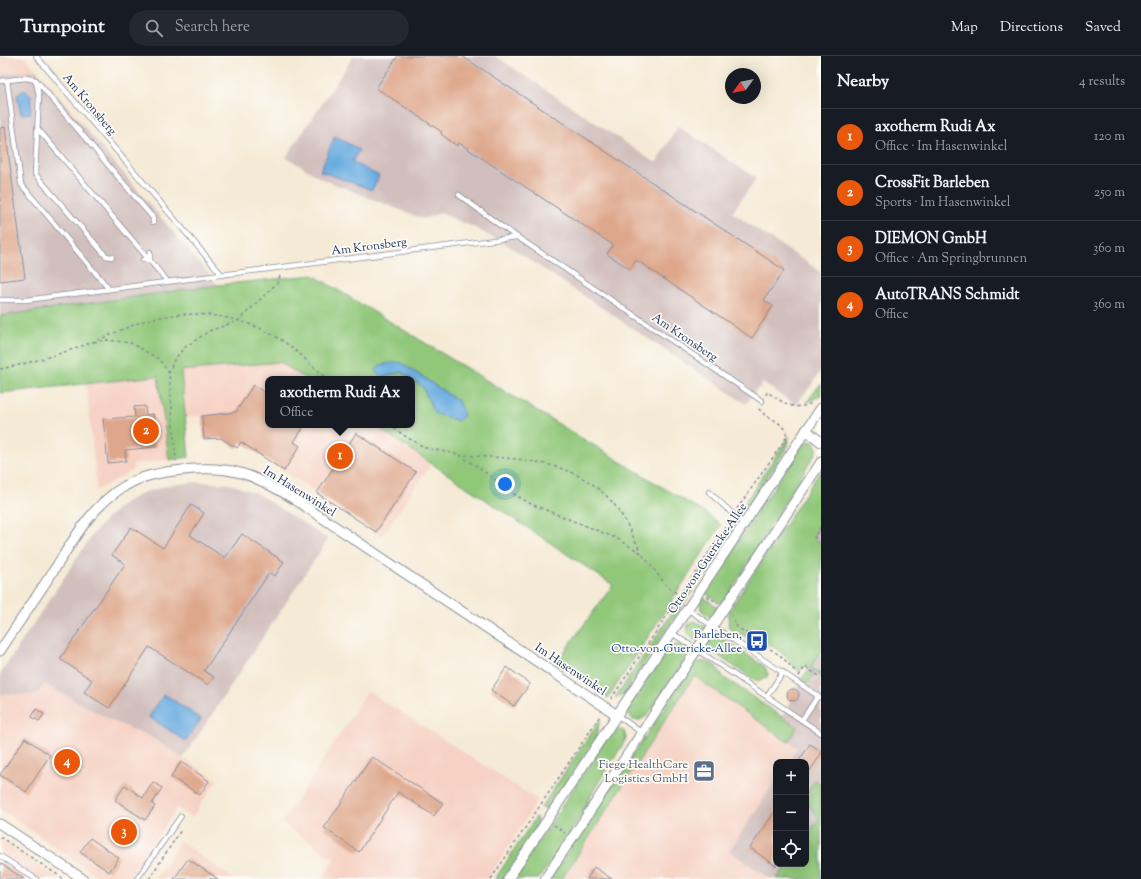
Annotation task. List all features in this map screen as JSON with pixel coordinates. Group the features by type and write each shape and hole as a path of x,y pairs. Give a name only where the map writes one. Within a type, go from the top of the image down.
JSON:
{"street":[{"name":"Otto-von-Guericke-Allee","path":"508,879 821,408"},
{"path":"806,430 821,442"},
{"path":"545,879 821,462"},
{"name":"Im Hasenwinkel","path":"0,651 82,527 98,507 114,493 136,480 177,471 197,469 230,470 252,476 270,484 617,715"},
{"path":"0,824 83,879"}],"lane":[{"name":"Am Kronsberg","path":"36,56 222,275"},
{"path":"0,81 26,78 36,80 153,218 153,222"},
{"path":"7,80 21,184 109,289"},
{"path":"36,80 39,96 35,174 106,256 112,257"},
{"path":"38,129 168,282"},
{"name":"Am Kronsberg","path":"459,194 518,237 762,400"},
{"name":"Am Kronsberg","path":"0,300 26,300 518,237"},
{"path":"150,252 150,260"},
{"path":"143,260 150,260"},
{"path":"709,492 744,524"},
{"path":"687,609 819,697 802,720"},
{"path":"672,633 821,733"},
{"path":"766,696 783,672"},
{"path":"617,715 642,733"},
{"path":"138,879 181,816"},
{"path":"0,856 34,878"}],"path":[{"path":"177,471 169,373 174,360 184,348 208,331 238,321 279,281 281,267"},
{"path":"0,369 47,357 91,343 142,322 163,317 198,314 238,321 274,335 323,376"},
{"path":"91,343 106,340 131,343 159,359 169,373"},
{"path":"491,879 787,437 786,429 781,424 758,408 767,392 781,401 800,408 805,407 815,401"},
{"path":"393,428 426,448 457,454 549,463 570,471 592,484 613,503 642,553 666,585 680,596"},
{"path":"457,454 474,464 517,496 531,504 616,538 642,553"},
{"path":"821,527 814,537 821,541"},
{"path":"688,584 729,611 737,627 781,656 799,676"},
{"path":"547,820 572,838"},
{"path":"149,879 185,824"},
{"path":"0,837 64,879"}],"shaded area":[{"path":"0,56 24,56 36,70 0,75"},
{"path":"354,56 495,56 656,163 678,126 756,178 732,213 821,272 821,370 813,383 796,405 763,383 759,389 757,388 746,404 509,246 471,226 440,213 423,219 322,179 286,157"},
{"path":"36,70 218,285 0,316 0,75"},
{"path":"280,362 301,376 265,376 265,428 378,428 431,464 382,536 241,442 237,448 221,438 204,439 202,416 185,417 180,371"},
{"path":"158,376 169,460 133,464 133,470 97,490 86,384"},
{"path":"197,482 230,484 256,493 328,539 183,758 151,737 115,722 44,684 36,695 0,694 0,674 91,537 107,518 123,504 142,493 170,485"},
{"path":"821,491 821,879 771,879 729,851 773,785 773,867 809,867 809,759 790,759 797,748 773,730 791,702 788,699 787,694 790,690 796,690 808,668 736,619"},
{"name":"Fiege HealthCare Logistics GmbH","path":"695,675 797,748 790,759 773,759 773,785 729,851 771,879 563,879"},
{"path":"44,684 115,722 151,737 217,780 192,818 177,808 129,879 102,879 0,809 0,694 36,695"},
{"path":"368,691 538,800 488,879 322,879 334,859 282,823"},
{"path":"0,839 60,879 0,879"},
{"path":"180,841 233,879 155,879"}],"green space":[{"path":"313,275 710,516 721,525 608,698 556,663 613,585 378,428 415,428 415,382 423,387 434,413 458,401 400,362 384,376 301,376 280,362 181,371 189,457 169,460 158,376 0,393 0,316 218,285"},
{"path":"401,372 407,376 387,376"},
{"path":"821,384 820,396 806,403 819,386"},
{"path":"789,436 787,447 742,517 738,513"},
{"path":"810,441 815,443 817,449 815,454 722,605 704,592 794,457 803,445"},
{"path":"821,470 821,524 813,537 821,543 821,651 811,667 821,674 821,676 805,665 799,672 781,652 755,635 752,639 732,631 728,624 728,618 730,609"},
{"path":"734,521 738,524 696,586 692,583"},
{"path":"689,588 693,590 626,691 622,696 615,698"},
{"path":"702,596 719,608 712,619 701,610 700,601"},
{"path":"694,621 706,627 696,641 690,636 687,629 688,624"},
{"path":"715,633 765,667 768,674 767,677 759,681 753,679 705,647"},
{"path":"675,645 683,645 691,650 648,715 640,720 633,720 628,712 630,704 666,651"},
{"path":"708,661 717,667 722,676 797,727 788,742 694,676 562,879 550,879 690,669 698,662"},
{"path":"808,670 814,674 807,684 801,680"},
{"path":"600,720 596,738 551,806 545,809 541,808"},
{"path":"618,729 624,731 626,737 625,741 598,783 577,822 539,879 514,879 608,736"},
{"path":"815,780 821,784 821,879 776,879 786,867 809,867 809,833 819,818 809,805 809,790"},
{"path":"536,817 538,827 503,879 495,879"}],"water":[{"path":"24,90 31,95 31,113 21,114 17,95"},
{"path":"335,136 359,150 352,162 379,176 372,190 320,171"},
{"path":"400,362 458,401 464,415 458,421 434,413 423,387 415,382 415,376 407,376 401,372 381,376 375,372 380,365"},
{"path":"164,694 201,719 186,741 149,717"}],"building":[{"path":"398,56 462,56 784,270 764,300 773,306 752,338 636,260 630,269 607,254 613,245 459,143 457,146 441,134 442,132 376,88"},
{"path":"5,127 25,278 0,281 0,128"},
{"path":"253,385 265,393 265,428 303,428 294,442 300,446 284,471 241,442 237,448 221,438 204,439 202,416 236,412"},
{"path":"145,406 146,415 153,414 156,447 125,450 126,461 108,463 103,419 135,417 134,407"},
{"path":"356,433 416,472 376,532 317,493"},
{"path":"191,505 204,513 190,535 225,558 242,534 284,562 275,576 269,573 204,671 214,677 208,685 149,647 109,708 84,692 92,680 60,659 125,564 112,555 131,527 163,548"},
{"path":"507,667 530,684 514,706 491,690"},
{"path":"793,689 797,691 799,695 797,699 793,701 789,699 787,695 789,691"},
{"path":"36,709 44,714 39,721 32,717"},
{"path":"25,738 50,755 26,792 0,775"},
{"path":"810,744 821,751 821,754 809,772 809,759 800,759"},
{"path":"372,757 443,803 434,816 398,792 359,852 324,828"},
{"path":"181,762 209,781 200,795 171,777"},
{"path":"153,782 162,788 152,804 155,806 145,820 115,800 125,785 143,798"},
{"path":"773,814 773,864 750,848"},
{"path":"90,838 119,858 109,872 80,852"},
{"path":"188,859 218,879 174,879"},
{"path":"0,863 24,879 0,879"},
{"path":"594,867 612,879 587,879"}],"place":[{"name":"CrossFit Barleben","path":"146,431"},
{"name":"axotherm Rudi Ax","path":"340,456"},
{"name":"Barleben, Otto-von-Guericke-Allee","path":"757,641"},
{"name":"AutoTRANS Schmidt","path":"67,762"},
{"name":"Fiege HealthCare Logistics GmbH","path":"704,771"},
{"name":"DIEMON GmbH","path":"124,832"}]}
